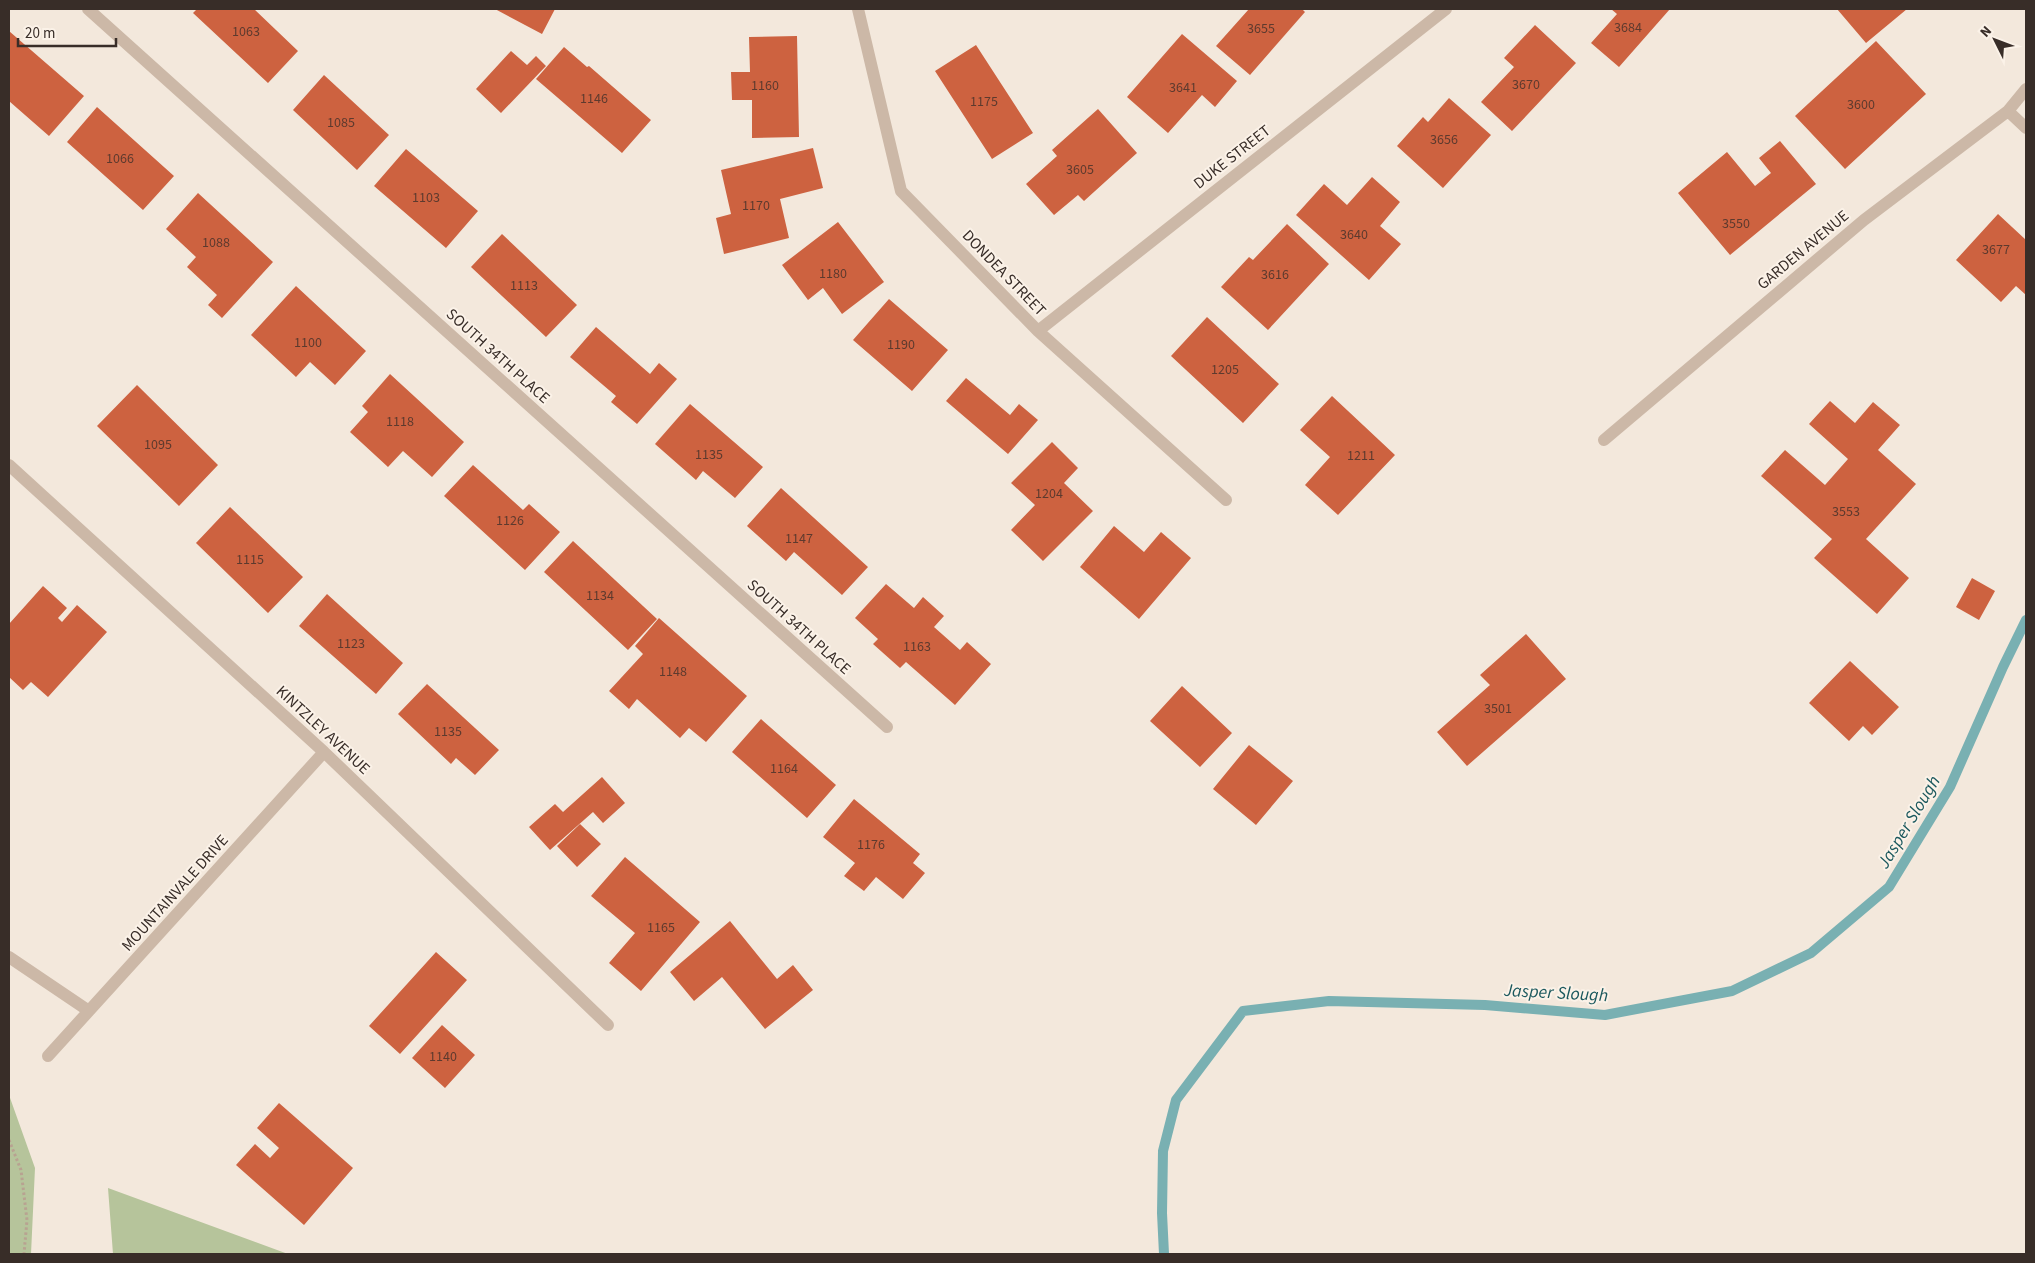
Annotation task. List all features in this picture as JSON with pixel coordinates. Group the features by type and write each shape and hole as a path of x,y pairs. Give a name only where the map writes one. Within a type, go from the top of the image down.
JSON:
{"street":[{"name":"SOUTH 34TH PLACE","path":"88,9 886,727"},
{"name":"DONDEA STREET","path":"858,9 901,191 1038,331 1226,500"},
{"name":"DUKE STREET","path":"1038,331 1446,9"},
{"name":"GARDEN AVENUE","path":"1604,440 1864,220 2008,111 2026,89"},
{"path":"2008,111 2026,128"},
{"name":"KINTZLEY AVENUE","path":"9,465 324,752 608,1024"},
{"name":"MOUNTAINVALE DRIVE","path":"48,1056 324,752"},
{"path":"9,958 89,1011"}],"path":[{"path":"9,1140 20,1170 27,1220 24,1254"}],"green space":[{"path":"9,1095 35,1168 31,1254 9,1254"},
{"path":"108,1188 288,1254 113,1254"}],"building":[{"path":"197,9 254,9 298,51 268,83 193,13"},
{"path":"495,9 555,9 542,34"},
{"path":"1249,9 1302,9 1305,12 1250,75 1216,46"},
{"path":"1611,9 1670,9 1619,67 1591,43 1617,14"},
{"path":"1837,9 1907,9 1866,43"},
{"path":"1535,25 1576,63 1512,131 1481,102 1514,67 1504,58"},
{"path":"9,31 84,96 49,136 9,101"},
{"path":"1182,34 1237,81 1215,107 1202,95 1168,133 1127,97"},
{"path":"797,36 799,137 752,138 752,100 732,100 731,72 750,72 749,37"},
{"path":"1876,41 1926,94 1845,169 1795,116"},
{"path":"976,45 1033,133 992,159 935,71"},
{"path":"564,47 587,67 589,66 651,120 622,153 536,79"},
{"path":"511,51 527,65 536,56 546,66 501,113 476,89"},
{"path":"324,75 389,135 357,170 293,110"},
{"path":"1449,98 1491,135 1443,188 1397,146 1423,117 1428,122"},
{"path":"97,107 174,176 143,210 67,142"},
{"path":"1098,109 1137,153 1084,201 1078,195 1054,215 1026,184 1057,156 1052,150"},
{"path":"1780,141 1816,184 1730,255 1678,193 1727,152 1755,186 1771,173 1759,158"},
{"path":"813,148 823,188 780,199 789,238 724,254 716,218 731,214 721,170"},
{"path":"406,149 478,211 446,248 374,186"},
{"path":"1372,177 1400,202 1380,226 1401,244 1369,280 1296,215 1324,184 1347,205"},
{"path":"198,193 273,262 222,318 208,305 217,295 187,267 196,257 166,229"},
{"path":"1998,214 2026,240 2026,295 2016,286 2001,302 1956,260"},
{"path":"838,222 884,282 842,314 823,288 808,300 782,265"},
{"path":"1287,224 1329,264 1268,330 1221,287 1249,257 1253,260"},
{"path":"502,234 577,305 546,337 471,267"},
{"path":"296,286 366,351 335,385 310,362 296,377 251,335"},
{"path":"889,299 948,350 912,391 853,340"},
{"path":"1207,317 1279,384 1243,423 1171,356"},
{"path":"596,327 650,374 659,363 677,379 637,424 611,402 616,396 570,357"},
{"path":"390,374 464,442 432,477 403,451 388,467 350,432 368,412 362,406"},
{"path":"966,378 1010,415 1019,404 1038,420 1008,454 946,401"},
{"path":"137,385 218,465 179,506 97,426"},
{"path":"1332,396 1395,455 1338,515 1305,485 1330,457 1300,430"},
{"path":"1830,401 1855,423 1873,402 1900,425 1878,450 1916,484 1866,539 1909,578 1877,614 1814,558 1832,539 1761,476 1785,450 1825,485 1848,459 1809,424"},
{"path":"690,404 763,467 735,498 703,471 696,480 655,444"},
{"path":"1052,442 1078,468 1064,483 1093,511 1043,561 1011,530 1035,505 1011,483"},
{"path":"473,465 523,510 529,504 560,532 525,570 444,496"},
{"path":"781,488 868,567 842,595 794,552 786,561 747,526"},
{"path":"230,507 303,577 268,613 196,543"},
{"path":"1114,526 1144,552 1161,532 1191,558 1139,619 1080,567"},
{"path":"573,541 657,619 628,650 544,572"},
{"path":"1972,578 1995,591 1979,620 1956,607"},
{"path":"886,584 914,608 923,597 944,616 934,627 960,650 967,642 991,664 955,705 906,662 900,668 873,644 878,639 855,618"},
{"path":"43,586 67,608 58,618 62,622 77,605 107,632 48,697 31,682 23,690 9,677 9,624"},
{"path":"327,594 403,663 376,694 299,626"},
{"path":"659,618 747,696 706,742 689,728 680,738 637,699 629,709 609,691 643,654 635,646"},
{"path":"1526,634 1566,679 1467,766 1437,732 1490,685 1480,675"},
{"path":"1850,661 1899,707 1872,735 1863,726 1849,741 1809,703"},
{"path":"427,684 499,750 475,775 456,758 451,764 398,714"},
{"path":"1182,686 1232,733 1200,767 1150,721"},
{"path":"761,719 836,785 807,818 732,752"},
{"path":"1249,745 1293,781 1256,825 1213,789"},
{"path":"602,777 625,803 603,823 593,812 550,850 529,827 555,804 563,812"},
{"path":"854,799 920,854 913,863 925,873 903,899 876,877 864,891 844,876 855,863 823,837"},
{"path":"580,824 601,844 577,867 557,846"},
{"path":"625,857 700,922 641,991 609,963 635,933 591,896"},
{"path":"730,921 777,979 793,965 813,990 765,1029 722,977 694,1001 670,972"},
{"path":"436,952 467,980 400,1054 369,1026"},
{"path":"442,1025 475,1055 445,1088 412,1058"},
{"path":"279,1103 353,1168 304,1225 236,1165 255,1144 270,1158 279,1148 257,1128"}],"waterway":[{"name":"Jasper Slough","path":"1164,1254 1162,1213 1163,1151 1176,1100 1243,1011 1329,1001 1485,1005 1605,1015 1732,991 1811,953 1889,887 1950,787 2026,620"}]}
